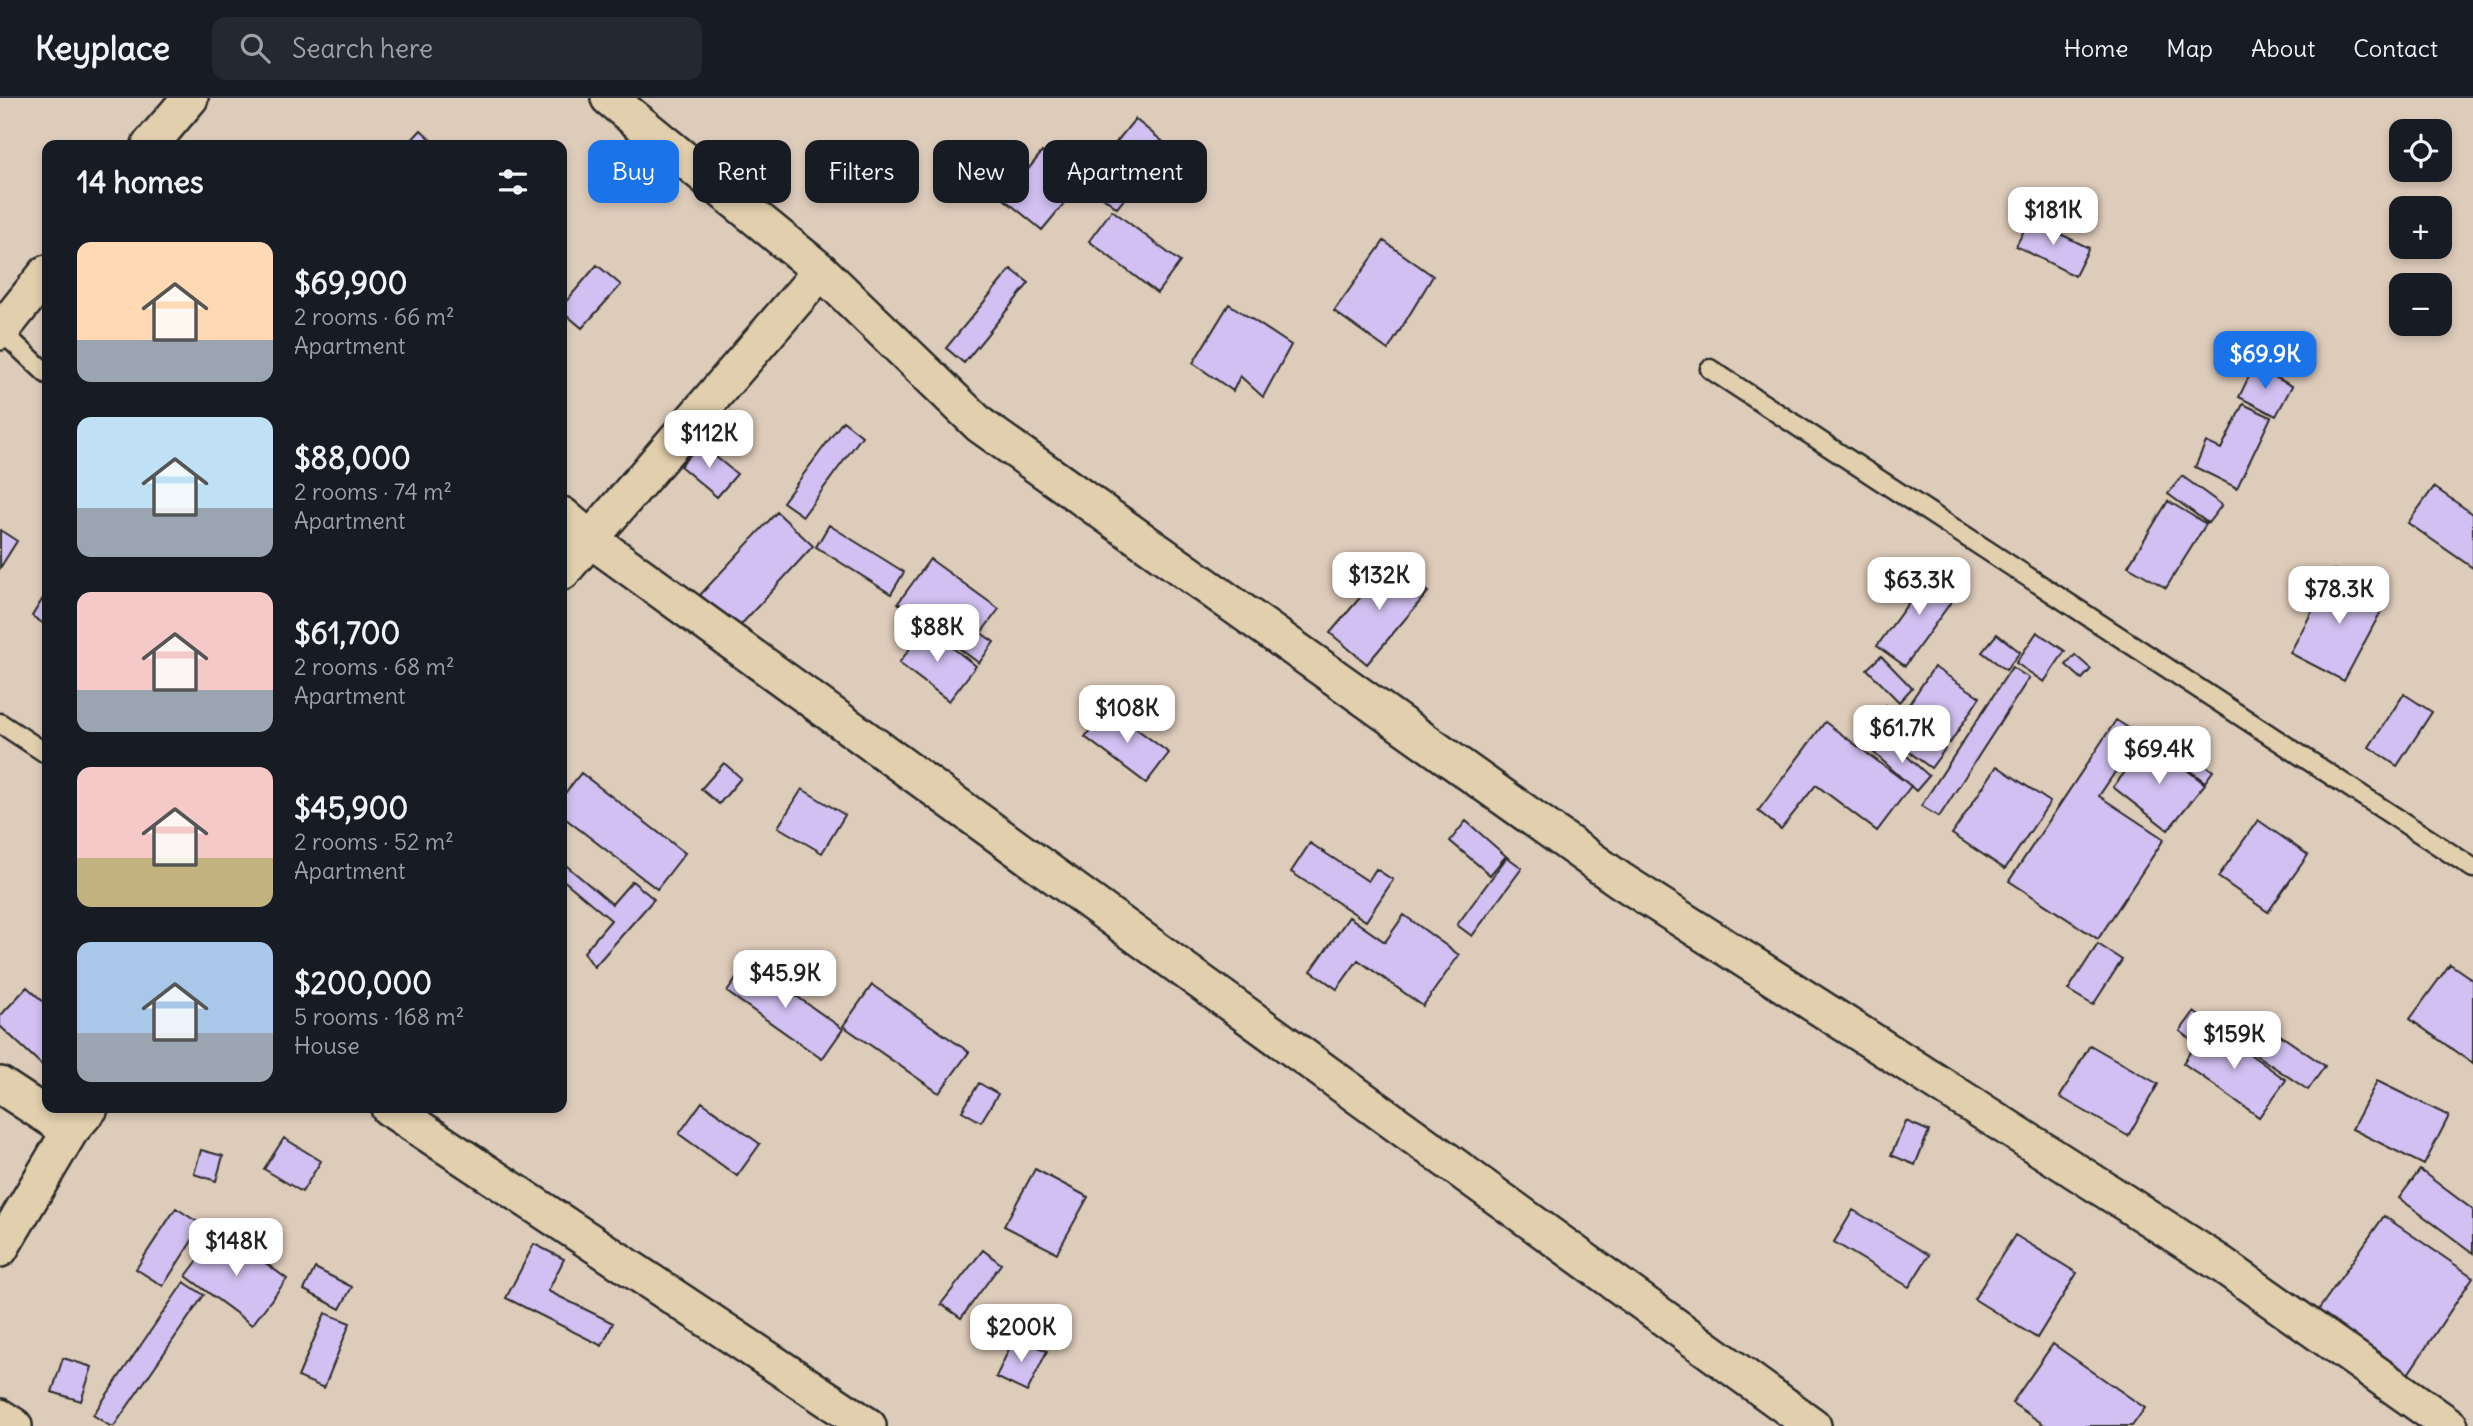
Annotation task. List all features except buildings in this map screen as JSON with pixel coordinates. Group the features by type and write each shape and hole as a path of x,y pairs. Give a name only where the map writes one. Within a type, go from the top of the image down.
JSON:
{"street":[{"path":"154,140 191,98"},
{"path":"609,98 821,271 980,425 1608,872 2221,1264 2450,1426"},
{"path":"567,566 821,271"},
{"path":"0,332 42,279"},
{"path":"567,519 590,539 1813,1426"},
{"path":"0,1085 42,1103"},
{"path":"397,1113 868,1426"},
{"path":"0,1249 80,1119"},
{"path":"0,1417 13,1426"}],"lane":[{"path":"0,332 42,370"},
{"path":"1710,369 2473,868"},
{"path":"0,723 42,751"}]}
